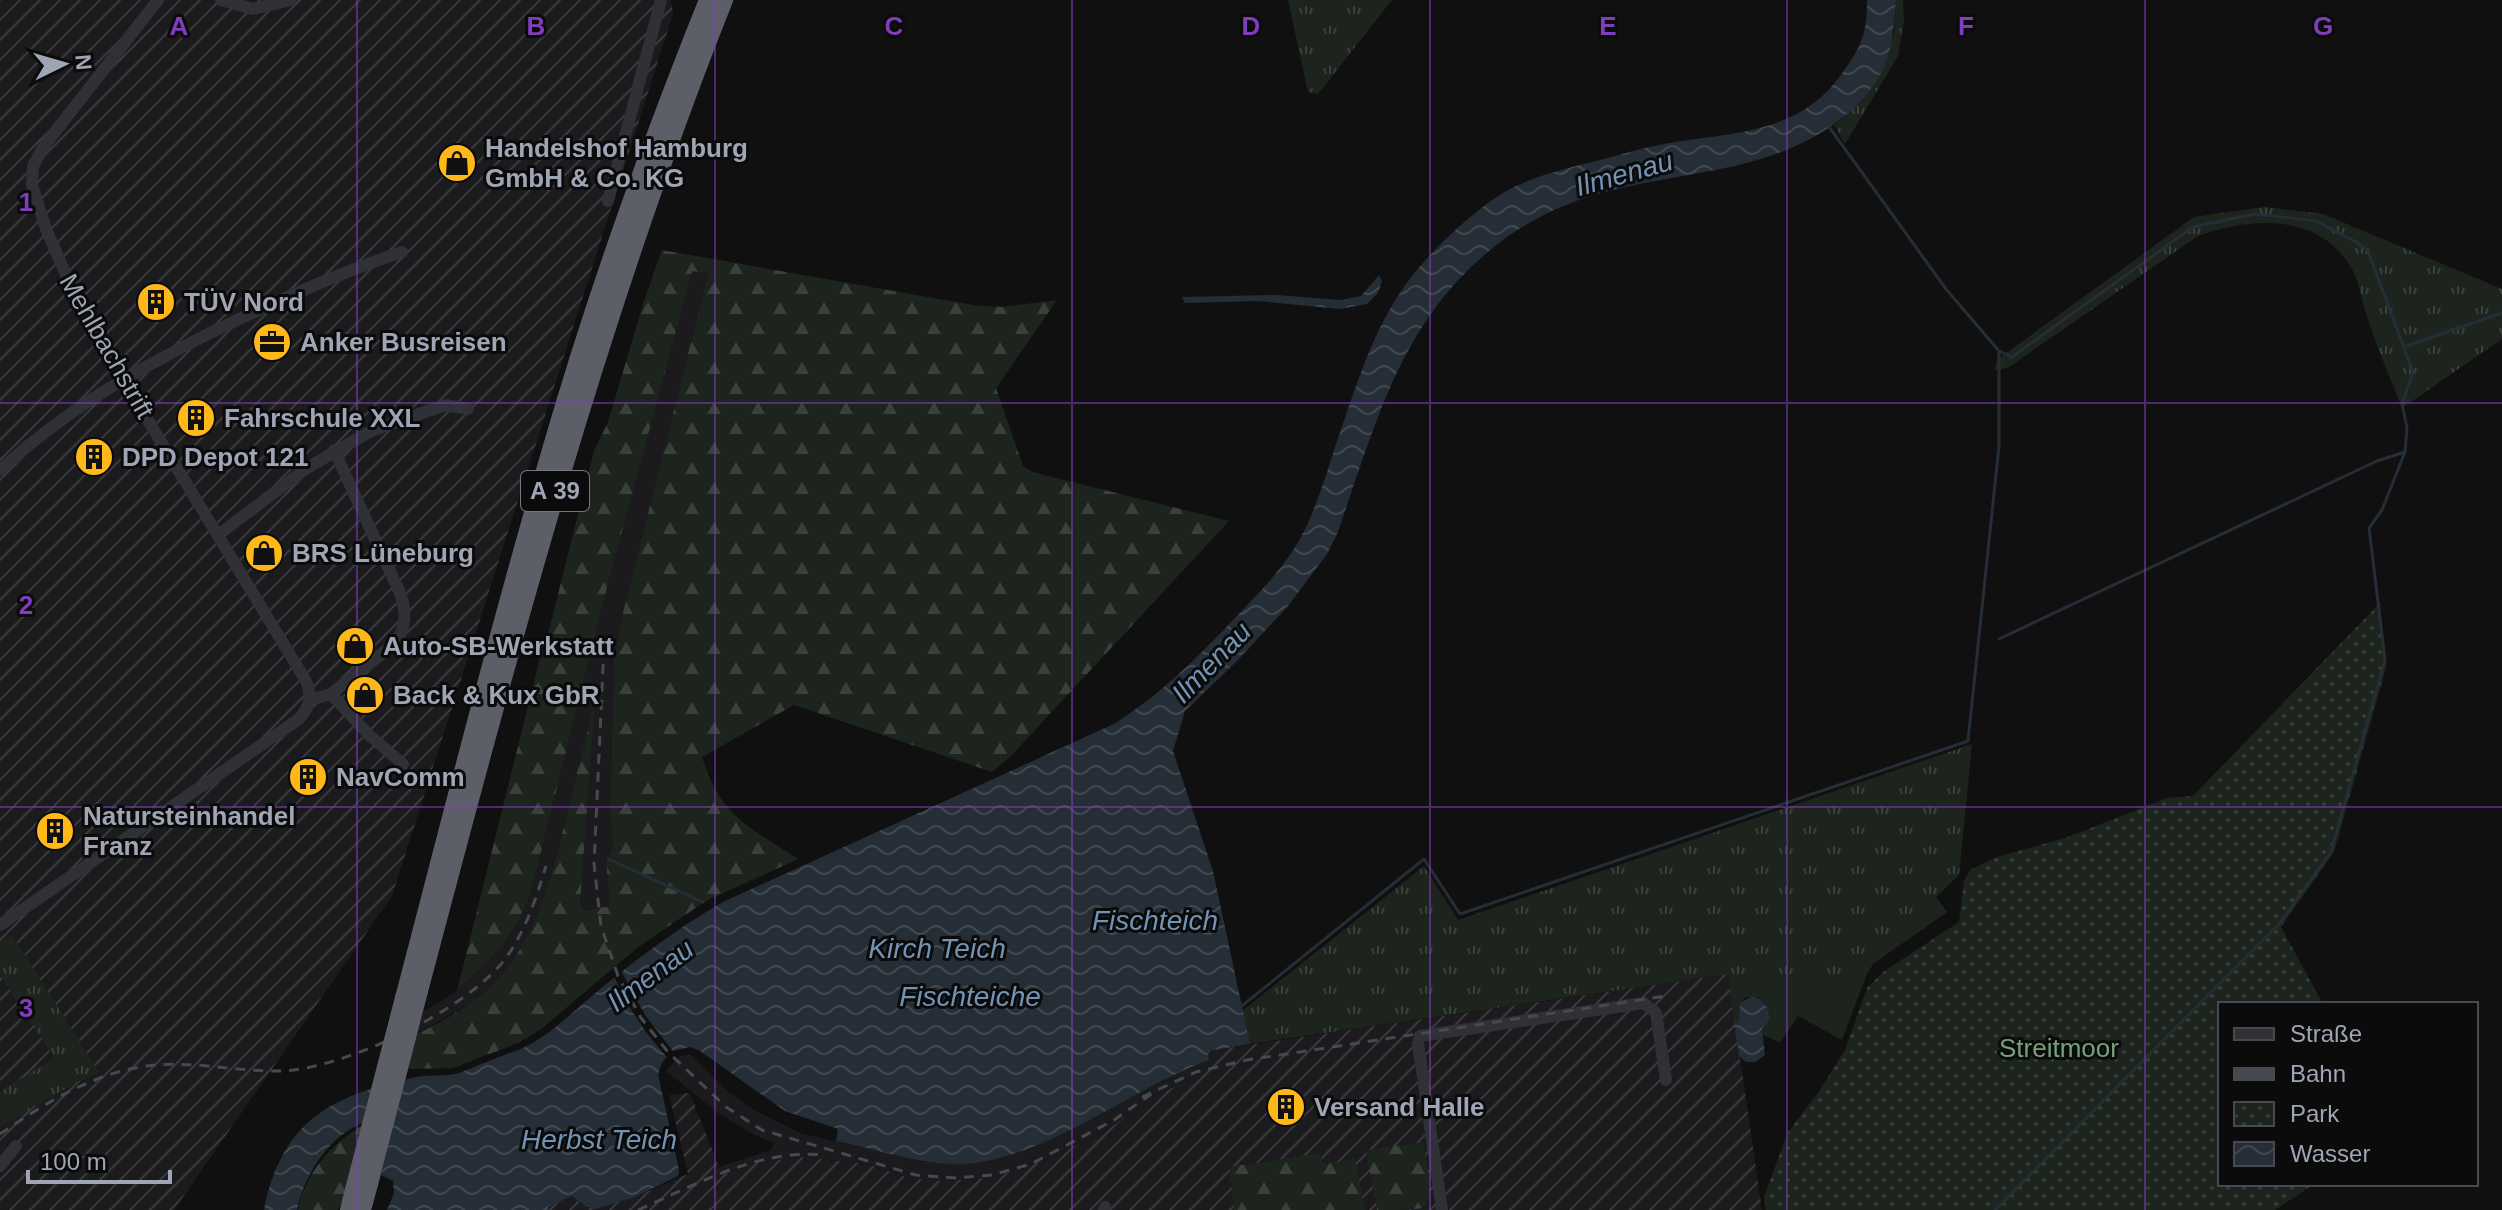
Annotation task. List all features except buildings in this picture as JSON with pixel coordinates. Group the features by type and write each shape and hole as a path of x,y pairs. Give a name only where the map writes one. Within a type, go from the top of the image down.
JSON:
{"highway":[{"name":"A 39","path":"362,1210 362,1187 502,624 560,420 632,202 708,0"},
{"name":"A 39","path":"411,995 566,453 637,234 724,0"},
{"name":"A 39","path":"349,1210 362,1187"}],"street":[{"name":"Mehlbachstrift","path":"158,0 44,146 33,166 35,199 60,264 92,328 306,681 310,700"},
{"path":"221,0 253,9 291,0"},
{"path":"608,201 661,0"},
{"path":"0,470 76,408 123,378 257,310 402,252"},
{"path":"218,535 334,450 396,421 445,405 468,409"},
{"path":"0,925 299,719 307,711 310,700 331,694 393,645 403,629 405,618 400,593 334,450"},
{"path":"331,694 369,735 403,764"},
{"path":"1442,1210 1418,1043 1420,1036 1644,1003 1656,1013 1666,1080"},
{"path":"0,1166 16,1146"}],"shaded area":[{"path":"0,0 671,0 673,14 392,896 174,1210 0,1210"},
{"path":"691,271 708,274 614,659 610,817 613,847 606,862 610,906 585,911 580,903 594,708 545,897 523,947 501,976 474,1001 417,1034 423,1012 457,991 481,969 531,892"},
{"path":"1728,974 1762,1210 549,1210 548,1207 572,1196 584,1205 600,1207 635,1197 688,1174 669,1095 690,1093 722,1175 757,1163 800,1157 867,1164 909,1178 943,1181 993,1178 1043,1161 1085,1141 1116,1124 1138,1105 1210,1069 1207,1051"},
{"path":"690,1054 726,1090 754,1110 800,1133 918,1161 952,1164 986,1161 1019,1153 1194,1065 1209,1060 1210,1069 1138,1105 1116,1124 1085,1141 1043,1161 993,1178 943,1181 909,1178 867,1164 800,1157 757,1163 722,1176 719,1167 771,1150 774,1143 718,1113 666,1071 678,1057"}],"green space":[{"path":"1288,0 1392,0 1318,94 1308,92"},
{"path":"1896,0 1903,0 1904,21 1898,56 1845,144 1834,125 1846,115 1894,35"},
{"path":"2264,207 2323,214 2502,289 2502,339 2402,408 2371,328 2355,274 2338,250 2322,237 2303,228 2261,223 2198,236 2009,367 1994,371 1998,359 2194,217"},
{"path":"662,250 973,305 1003,307 1057,300 996,388 1023,466 1032,472 1229,521 1010,757 992,772 794,705 702,757 709,777 727,807 751,828 798,859 708,900 682,917 637,948 541,1029 520,1042 453,1068 408,1069 417,1034 484,993 502,974 526,939 549,882 595,701 580,903 585,911 610,906 606,862 613,847 610,817 614,659 708,274 692,271 610,576 531,892 500,946 457,991 594,451 608,422"},
{"name":"Streitmoor","path":"2380,603 2386,668 2334,852 2281,927 2322,1002 2218,1002 2218,1186 2311,1186 2275,1210 1766,1210 1764,1197 1788,1132 1845,1050 1867,988 1883,972 1959,922 1964,881 1970,870 1997,857 2068,837 2167,798 2193,796"},
{"path":"1972,744 1959,875 1936,897 1947,912 1873,964 1867,974 1728,974 1250,1044 701,1050 682,1047 666,1057 572,1196 394,1193 1173,751 1242,1011 1424,866 1458,920"},
{"path":"12,935 99,1072 0,1127 0,1092 54,1058 0,975 0,942"},
{"path":"1728,974 1867,974 1842,1040 1798,1016 1780,1043 1762,1034 1770,1015 1759,997 1746,997 1740,1003 1738,1023 1734,1021"},
{"path":"363,1125 338,1210 298,1210 307,1183 321,1161"},
{"path":"1423,1142 1429,1187 1426,1203 1418,1209 1377,1210 1366,1150"},
{"path":"1320,1153 1323,1164 1355,1159 1365,1210 1234,1210 1229,1167"}],"water":[{"name":"Fischteiche","path":"1867,0 1896,0 1888,57 1880,76 1865,96 1830,127 1771,156 1642,183 1564,206 1508,237 1462,276 1435,308 1395,378 1327,554 1288,606 1185,711 1173,751 1213,871 1250,1044 1208,1051 1209,1060 1015,1154 982,1162 950,1164 907,1158 836,1141 838,1129 785,1111 690,1047 673,1051 662,1062 658,1074 678,1176 635,1197 595,1209 572,1196 548,1207 549,1210 387,1210 394,1193 393,1181 381,1175 396,1115 352,1128 329,1147 312,1170 297,1210 264,1210 272,1179 298,1133 315,1116 336,1103 387,1084 422,1076 459,1073 524,1048 556,1027 659,943 723,902 1116,723 1149,699 1192,662 1288,558 1318,500 1374,340 1399,294 1446,238 1501,194 1542,176 1652,147 1760,128 1805,109 1825,93 1855,54 1866,22"},
{"path":"1379,275 1382,281 1378,293 1367,304 1340,309 1258,301 1185,303 1182,297 1277,295 1340,300 1361,296"},
{"path":"1752,996 1765,1004 1770,1019 1762,1029 1765,1055 1755,1062 1746,1062 1739,1056 1734,1021 1738,1023 1740,1003"}],"pier":[{"path":"620,969 645,1015 675,1054 669,1060 626,1002 613,974"}],"waterway":[{"path":"1827,124 1946,289 1999,351 2012,357 2193,227 2254,214 2316,221 2368,251 2413,372 2402,404 2407,428 2405,452 2382,510 2369,528 2385,660 2331,852 2280,923 1995,1210"},
{"path":"2404,347 2502,313"},
{"path":"1238,1009 1424,859 1460,914 1968,741 1999,446 1999,351"},
{"path":"1999,639 2377,461 2405,452"},
{"path":"608,859 703,902"}],"railway":[{"path":"604,646 594,864 601,926 618,976 641,1018 668,1052 726,1107 762,1130 916,1175 956,1178 992,1175 1031,1164 1114,1120 1153,1093"},
{"path":"0,1134 70,1091 107,1075 164,1065 264,1071 308,1068 405,1032 466,995 491,975 508,955 526,923 546,866"},
{"path":"1142,1097 1196,1072 1247,1060 1666,996"},
{"path":"638,1210 728,1170 775,1157 824,1155"}],"place":[{"name":"Handelshof Hamburg GmbH & Co. KG","path":"457,163"},
{"name":"TÜV Nord","path":"156,302"},
{"name":"Anker Busreisen","path":"272,342"},
{"name":"Fahrschule XXL","path":"196,418"},
{"name":"DPD Depot 121","path":"94,457"},
{"name":"BRS Lüneburg","path":"264,553"},
{"name":"Auto-SB-Werkstatt","path":"355,646"},
{"name":"Back & Kux GbR","path":"365,695"},
{"name":"NavComm","path":"308,777"},
{"name":"Natursteinhandel Franz","path":"55,831"},
{"name":"Versand Halle","path":"1286,1107"}],"water label":[{"name":"Ilmenau","path":"1624,173"},
{"name":"Ilmenau","path":"1211,662"},
{"name":"Fischteich","path":"1155,920"},
{"name":"Kirch Teich","path":"937,948"},
{"name":"Ilmenau","path":"650,975"},
{"name":"Herbst Teich","path":"599,1139"}]}
